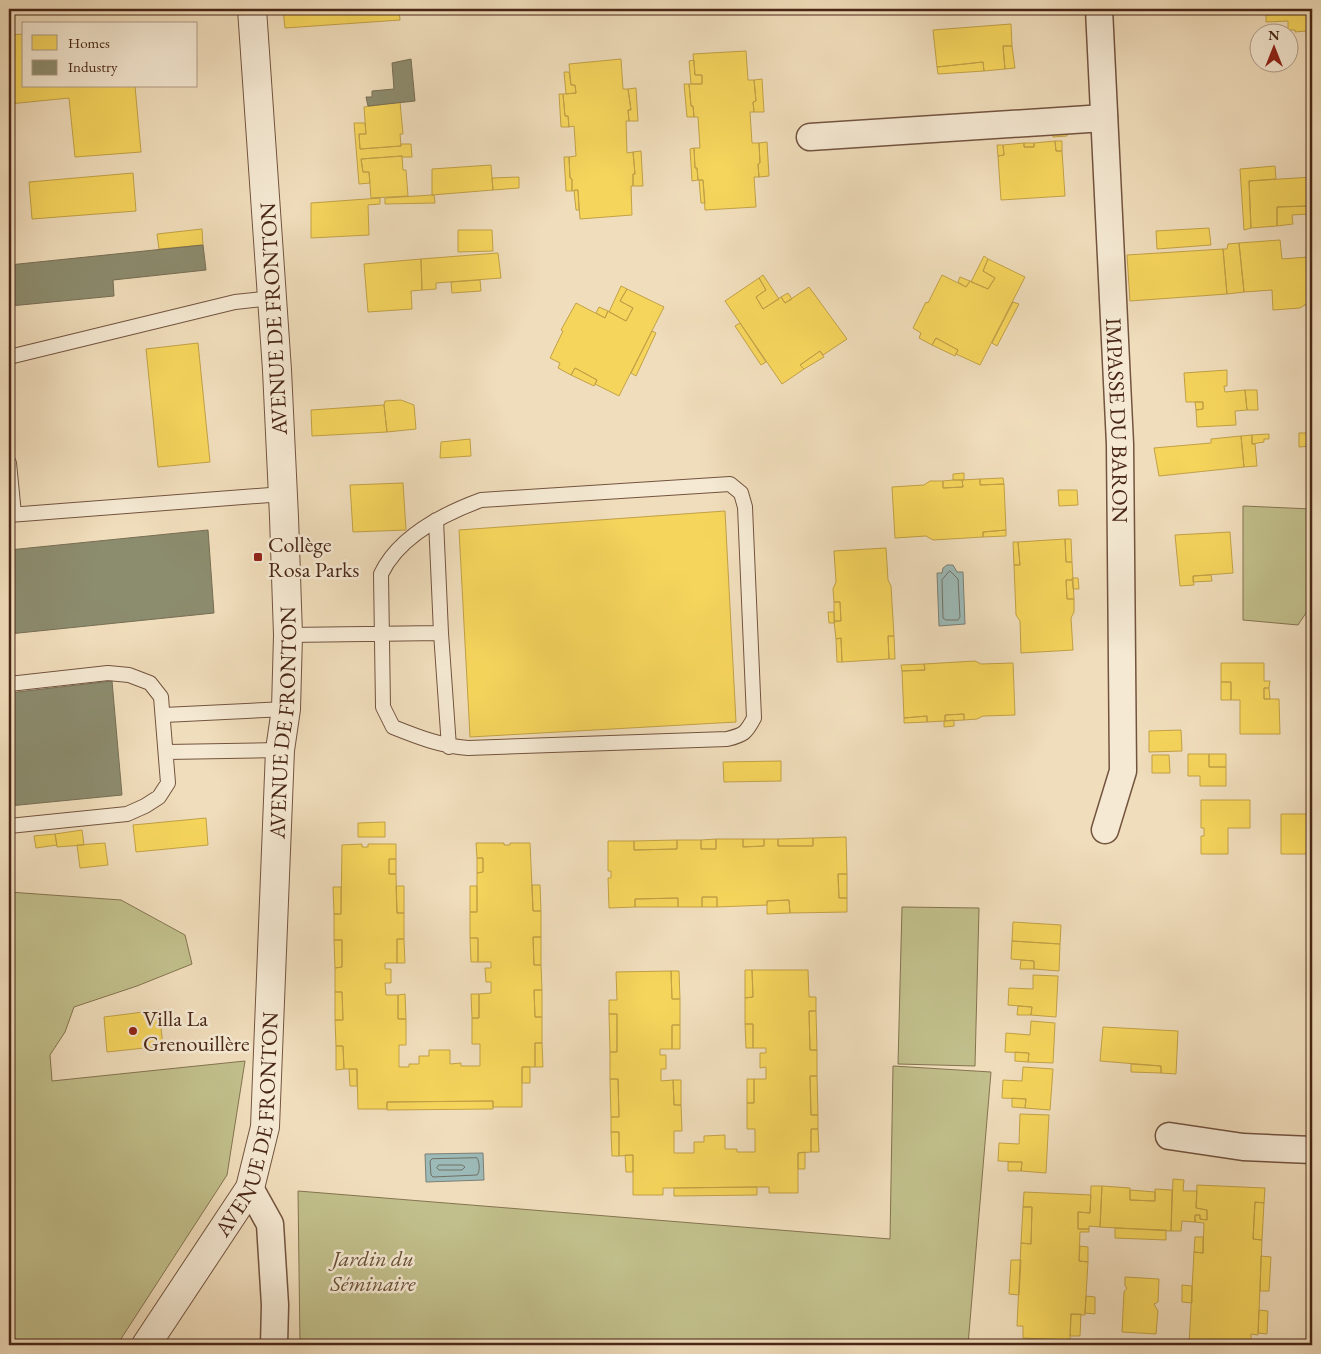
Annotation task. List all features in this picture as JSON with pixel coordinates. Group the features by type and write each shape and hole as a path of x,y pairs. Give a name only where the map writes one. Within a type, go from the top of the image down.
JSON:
{"street":[{"name":"AVENUE DE FRONTON","path":"146,1345 250,1188 265,1127 280,750 286,709 288,634 283,494 272,298 252,9"},
{"name":"IMPASSE DU BARON","path":"1099,9 1120,444 1123,771 1105,830"},
{"path":"810,138 1104,118"},
{"path":"1169,1136 1243,1147 1312,1150"},
{"path":"250,1188 270,1224 275,1305 274,1345"}],"lane":[{"path":"9,357 235,302 272,298"},
{"path":"9,462 12,515 283,494"},
{"path":"730,484 741,493 745,507 754,718 746,732 738,737 727,739 478,748 449,747 393,727 383,707 381,574 387,561 399,548 436,520 481,500 730,484"},
{"path":"436,520 449,747"},
{"path":"288,634 441,633"},
{"path":"9,684 108,673 129,675 150,683 162,697 168,783 159,797 128,814 9,826"},
{"path":"164,715 286,709"},
{"path":"167,752 280,750"}],"green space":[{"path":"1243,506 1312,509 1312,604 1298,625 1243,620"},
{"path":"9,892 121,900 185,935 192,964 137,986 74,1007 65,1032 50,1055 52,1081 245,1061 227,1175 117,1345 9,1345"},
{"path":"902,907 979,908 975,1066 898,1064"},
{"name":"Jardin du Séminaire","path":"893,1066 991,1072 968,1345 300,1345 298,1191 890,1239"}],"water":[{"path":"947,565 953,565 957,572 963,572 965,624 939,626 937,573 942,573 943,568"},
{"path":"483,1153 484,1180 426,1182 425,1154"}],"building: Homes":[{"path":"283,9 399,9 400,20 285,28"},
{"path":"1257,9 1295,9 1295,11 1257,12"},
{"path":"1312,13 1312,45 1307,45 1306,31 1298,32 1298,22 1266,22 1266,15"},
{"path":"1011,24 1012,46 1003,46 1005,69 984,71 983,62 937,67 933,30"},
{"path":"22,34 22,88 135,88 141,152 75,157 69,98 9,104 9,35"},
{"path":"1003,46 1012,46 1015,68 1005,69"},
{"path":"746,51 748,80 754,80 756,101 753,102 754,112 750,112 752,143 759,143 759,177 754,177 756,207 705,210 703,180 698,180 697,168 695,168 694,148 700,148 698,117 694,117 693,106 691,106 689,84 702,84 702,75 695,75 693,54"},
{"path":"621,59 623,89 628,89 631,110 628,110 629,121 626,121 627,153 633,152 635,174 633,174 633,186 631,186 632,215 580,219 578,190 572,191 572,179 570,178 569,157 576,156 574,126 569,127 568,116 565,116 563,94 576,93 575,85 571,85 569,64"},
{"path":"694,60 695,75 702,75 702,84 691,84 689,61"},
{"path":"983,62 984,71 938,74 937,67"},
{"path":"564,72 569,72 571,85 575,85 576,93 566,94"},
{"path":"762,79 764,112 754,112 753,102 756,101 754,80"},
{"path":"684,84 689,84 694,117 687,117"},
{"path":"636,88 638,121 629,121 628,110 631,110 628,89"},
{"path":"559,94 563,94 565,116 568,116 569,127 561,127"},
{"path":"400,102 403,134 400,134 401,146 360,149 359,134 366,134 364,107"},
{"path":"354,123 365,123 366,134 359,134 360,149 411,144 412,157 361,159 363,172 369,172 370,183 359,184"},
{"path":"1067,129 1067,136 1053,137 1052,131"},
{"path":"1055,141 1062,141 1062,151 1056,151"},
{"path":"1055,141 1056,151 1062,151 1065,196 1001,200 998,156 1004,155 1003,145 1024,143 1024,147 1034,147 1034,143"},
{"path":"767,142 769,176 759,177 759,143"},
{"path":"1024,143 1034,143 1034,147 1024,147"},
{"path":"997,145 1003,145 1004,155 998,156"},
{"path":"694,148 698,180 692,181 690,149"},
{"path":"641,151 643,186 633,186 633,174 635,174 633,152"},
{"path":"402,156 403,170 406,170 408,196 371,198 369,172 363,172 361,159"},
{"path":"564,157 569,157 572,191 566,191"},
{"path":"491,165 493,190 432,195 432,169"},
{"path":"1275,166 1276,179 1249,181 1251,228 1244,230 1240,169"},
{"path":"133,173 136,211 32,219 29,182"},
{"path":"519,177 519,188 493,190 492,178"},
{"path":"1312,177 1312,213 1309,214 1309,206 1277,207 1277,226 1251,228 1249,181"},
{"path":"699,180 703,180 705,203 701,203"},
{"path":"574,190 578,190 579,210 576,210"},
{"path":"434,195 435,203 385,204 385,198"},
{"path":"380,198 380,204 368,205 369,235 311,238 311,203"},
{"path":"1309,206 1309,214 1292,215 1293,224 1277,226 1277,207"},
{"path":"1209,228 1211,245 1157,249 1156,231"},
{"path":"202,229 203,245 159,249 157,234"},
{"path":"458,230 492,230 493,251 458,252"},
{"path":"1280,240 1282,259 1308,257 1311,301 1300,308 1273,310 1272,290 1244,292 1239,243"},
{"path":"1239,243 1244,292 1227,294 1223,249 1227,249 1228,244"},
{"path":"1223,249 1227,294 1130,301 1127,255"},
{"path":"498,253 501,278 436,283 436,289 422,290 421,259"},
{"path":"984,256 988,259 983,271 995,278 988,289 971,282"},
{"path":"421,259 422,290 411,291 412,309 368,312 364,264"},
{"path":"988,259 1025,277 980,365 956,354 958,350 936,338 932,345 919,338 921,333 913,328 942,275 966,287 970,281 988,289 995,278 983,271"},
{"path":"763,275 779,299 763,309 756,297 766,290 759,278"},
{"path":"960,277 970,281 966,287 958,282"},
{"path":"759,278 766,290 756,297 763,309 781,297 785,303 809,287 847,339 823,355 820,351 800,365 804,369 782,384 725,301"},
{"path":"480,280 481,291 452,293 451,282"},
{"path":"621,286 627,289 620,301 633,308 626,321 609,312"},
{"path":"627,289 664,307 619,396 595,384 597,380 575,368 571,375 558,368 560,363 550,358 563,331 561,330 576,303 605,318 608,311 626,321 633,308 620,301"},
{"path":"788,293 792,299 785,303 781,297"},
{"path":"1013,302 1019,304 997,346 992,343"},
{"path":"599,307 608,311 605,318 596,313"},
{"path":"740,323 766,362 761,365 735,326"},
{"path":"652,331 656,333 636,376 631,373"},
{"path":"936,338 958,350 955,356 932,345"},
{"path":"198,343 210,462 158,467 146,349"},
{"path":"820,351 824,357 804,369 800,365"},
{"path":"575,368 597,380 594,386 571,375"},
{"path":"1227,370 1227,386 1224,386 1225,392 1245,390 1247,410 1235,411 1236,425 1197,427 1196,410 1203,409 1203,402 1186,402 1184,373"},
{"path":"1245,390 1257,390 1258,410 1247,410"},
{"path":"401,400 414,405 416,429 387,432 385,401"},
{"path":"1195,402 1203,402 1203,409 1196,410"},
{"path":"384,405 387,432 312,436 311,410"},
{"path":"1308,416 1312,416 1312,431 1309,431"},
{"path":"1299,433 1312,433 1312,446 1299,447"},
{"path":"1269,434 1269,439 1264,439 1264,442 1252,444 1252,435"},
{"path":"1252,435 1252,444 1255,444 1257,466 1244,467 1241,436"},
{"path":"1241,436 1244,467 1159,476 1154,448 1211,443 1211,439"},
{"path":"470,439 471,456 440,458 441,442"},
{"path":"964,473 964,480 953,480 953,474"},
{"path":"1003,478 1004,484 980,485 980,479"},
{"path":"980,479 980,485 1004,484 1006,530 983,532 983,537 933,540 926,536 895,538 892,487 924,485 930,481 943,481 943,488 963,487 962,480"},
{"path":"962,480 963,487 943,488 943,481"},
{"path":"403,483 406,530 353,532 350,485"},
{"path":"1058,490 1077,490 1078,505 1059,506"},
{"path":"725,511 736,722 470,737 459,530"},
{"path":"1006,530 1006,536 983,537 983,532"},
{"path":"1230,532 1233,573 1193,576 1194,585 1180,586 1175,535"},
{"path":"1065,539 1071,539 1072,562 1066,562"},
{"path":"1065,539 1066,562 1072,562 1073,580 1066,580 1067,599 1074,599 1074,612 1071,618 1073,650 1021,653 1020,621 1016,615 1014,565 1020,565 1018,542"},
{"path":"1013,542 1018,542 1020,565 1014,565"},
{"path":"886,548 888,580 891,586 894,636 888,636 889,659 842,662 841,638 836,639 834,621 841,621 840,602 834,602 833,589 836,582 834,551"},
{"path":"1211,575 1212,581 1193,582 1193,576"},
{"path":"1072,578 1078,578 1079,589 1073,589"},
{"path":"1066,580 1073,580 1074,599 1067,599"},
{"path":"834,602 840,602 841,621 834,621"},
{"path":"828,612 834,612 835,623 829,623"},
{"path":"888,636 894,636 895,659 889,659"},
{"path":"841,638 842,662 837,662 836,639"},
{"path":"975,661 981,664 1013,663 1015,715 983,716 977,719 964,720 964,714 945,715 945,721 927,722 927,716 904,718 902,671 925,670 924,664"},
{"path":"1221,663 1264,663 1264,681 1270,681 1269,688 1264,688 1264,699 1279,699 1280,734 1240,734 1240,700 1231,700 1231,682 1221,682"},
{"path":"924,664 925,670 902,671 901,665"},
{"path":"1221,682 1231,682 1231,700 1221,700"},
{"path":"1264,688 1269,688 1270,699 1264,699"},
{"path":"964,714 964,720 945,721 945,715"},
{"path":"927,716 927,722 904,723 904,718"},
{"path":"954,720 954,726 944,727 944,721"},
{"path":"1181,730 1182,751 1149,752 1149,731"},
{"path":"1188,754 1209,754 1209,767 1226,767 1226,786 1200,786 1200,776 1188,776"},
{"path":"1209,754 1226,754 1226,767 1209,767"},
{"path":"1152,755 1169,755 1170,773 1152,773"},
{"path":"781,761 781,781 724,782 723,762"},
{"path":"1201,800 1250,800 1250,828 1228,828 1228,854 1201,854 1201,836 1204,836 1204,828 1201,828"},
{"path":"1281,814 1312,814 1312,854 1281,854"},
{"path":"206,818 208,845 136,852 133,825"},
{"path":"385,822 385,837 358,837 358,823"},
{"path":"82,830 84,845 57,847 55,834"},
{"path":"55,834 57,845 36,848 34,836"},
{"path":"846,837 847,874 838,874 839,898 847,898 847,912 790,913 789,900 767,901 767,905 717,907 717,897 702,897 702,907 678,907 678,898 635,899 635,907 609,908 608,878 611,878 611,871 608,871 608,841 634,841 634,850 677,849 677,840 701,840 701,849 716,849 716,839 743,839 743,847 764,846 764,839 778,839 778,846 813,846 813,838"},
{"path":"813,838 813,846 778,846 778,839"},
{"path":"716,839 716,849 701,849 701,840"},
{"path":"743,839 764,839 764,846 743,847"},
{"path":"677,840 677,849 634,850 634,841"},
{"path":"105,843 108,865 80,868 77,845"},
{"path":"476,843 504,843 504,845 510,845 510,843 530,843 533,911 541,911 541,937 533,937 534,965 541,965 542,990 534,990 535,1017 542,1017 542,1043 535,1043 535,1067 522,1067 522,1107 493,1107 493,1101 387,1102 387,1109 358,1109 357,1069 344,1069 343,1046 336,1046 335,1020 343,1020 342,992 335,992 335,968 342,967 342,940 334,940 334,914 341,914 342,845 362,844 362,847 368,847 368,844 396,844 396,859 389,859 389,874 396,874 397,913 404,913 404,939 397,939 397,963 385,963 385,969 391,969 391,983 385,983 386,995 398,995 398,1019 406,1019 406,1045 399,1045 399,1067 419,1064 419,1056 429,1056 429,1050 450,1050 450,1064 461,1063 461,1066 480,1066 480,1044 472,1044 472,1018 479,1018 479,994 491,993 491,982 486,982 485,968 491,968 491,962 478,962 478,938 470,938 470,912 477,912 477,873 483,872 483,858 477,858"},
{"path":"477,858 483,858 483,872 477,873"},
{"path":"389,859 396,859 396,874 389,874"},
{"path":"838,874 847,874 847,898 839,898"},
{"path":"532,885 540,885 541,911 533,911"},
{"path":"396,886 404,886 404,913 397,913"},
{"path":"470,886 477,886 477,912 470,912"},
{"path":"333,887 341,887 341,914 334,914"},
{"path":"702,897 717,897 717,907 702,907"},
{"path":"678,898 678,907 635,907 635,899"},
{"path":"789,900 790,913 767,914 767,901"},
{"path":"1013,922 1061,925 1060,944 1012,941"},
{"path":"533,937 541,937 541,965 534,965"},
{"path":"470,938 478,938 478,962 471,962"},
{"path":"397,939 404,939 405,963 397,963"},
{"path":"334,940 342,940 342,967 335,968"},
{"path":"1012,941 1060,944 1059,971 1034,969 1034,961 1011,959"},
{"path":"1021,960 1034,961 1034,969 1020,969"},
{"path":"745,970 752,970 753,997 745,998"},
{"path":"752,970 808,970 809,997 816,997 816,1011 809,1011 810,1050 817,1050 817,1076 810,1076 811,1115 818,1115 818,1129 811,1129 811,1152 798,1153 798,1193 769,1193 769,1187 663,1188 663,1195 633,1195 633,1155 619,1156 619,1132 611,1132 611,1117 619,1117 618,1079 610,1079 610,1052 617,1052 617,1014 609,1014 609,1000 617,1000 616,972 671,971 672,999 680,999 680,1025 672,1025 672,1049 660,1049 660,1055 666,1055 666,1069 661,1069 661,1081 673,1080 674,1105 681,1105 682,1131 674,1131 674,1153 694,1153 694,1142 704,1142 704,1136 725,1135 725,1149 737,1149 737,1152 755,1152 755,1129 747,1129 747,1103 754,1103 754,1079 766,1079 766,1067 760,1068 760,1053 766,1053 766,1048 753,1048 753,1024 745,1024 745,998 753,997"},
{"path":"671,971 679,971 680,999 672,999"},
{"path":"1033,975 1058,976 1056,1017 1031,1015 1032,1007 1008,1005 1009,988 1033,989"},
{"path":"534,990 542,990 542,1017 535,1017"},
{"path":"335,992 342,992 343,1020 335,1020"},
{"path":"405,994 406,1019 398,1019 398,995"},
{"path":"471,994 479,994 479,1018 472,1018"},
{"path":"1018,1006 1032,1007 1031,1015 1017,1015"},
{"name":"Villa La Grenouillère","path":"159,1010 163,1046 107,1052 104,1017"},
{"path":"809,1011 816,1011 817,1050 810,1050"},
{"path":"609,1014 617,1014 617,1052 610,1052"},
{"path":"1031,1021 1055,1023 1053,1063 1028,1062 1029,1053 1005,1052 1006,1033 1030,1035"},
{"path":"745,1024 753,1024 753,1048 746,1048"},
{"path":"672,1025 680,1025 680,1049 672,1049"},
{"path":"1103,1027 1178,1031 1176,1074 1161,1073 1161,1066 1100,1061"},
{"path":"535,1043 542,1043 543,1067 535,1067"},
{"path":"336,1046 343,1046 344,1069 336,1070"},
{"path":"1015,1052 1029,1053 1028,1062 1015,1061"},
{"path":"1131,1064 1161,1066 1161,1073 1131,1072"},
{"path":"522,1067 530,1067 530,1083 522,1083"},
{"path":"1023,1067 1053,1069 1050,1110 1025,1108 1026,1099 1002,1098 1003,1080 1022,1081"},
{"path":"349,1069 357,1069 357,1086 350,1086"},
{"path":"810,1076 817,1076 818,1115 811,1115"},
{"path":"610,1079 618,1079 619,1117 611,1117"},
{"path":"747,1079 754,1079 754,1103 747,1103"},
{"path":"673,1080 681,1080 681,1105 674,1105"},
{"path":"1012,1098 1026,1099 1025,1108 1012,1107"},
{"path":"493,1101 493,1109 387,1110 387,1102"},
{"path":"1020,1114 1049,1115 1046,1173 1021,1171 1022,1162 998,1161 999,1143 1019,1144"},
{"path":"811,1129 818,1129 819,1152 811,1152"},
{"path":"611,1132 619,1132 619,1156 612,1156"},
{"path":"805,1152 805,1169 798,1169 798,1153"},
{"path":"625,1155 633,1155 633,1172 626,1172"},
{"path":"1008,1162 1022,1162 1021,1171 1008,1171"},
{"path":"1173,1179 1184,1180 1183,1191 1197,1191 1196,1208 1207,1210 1207,1220 1200,1219 1200,1215 1195,1215 1195,1222 1182,1221 1181,1231 1171,1231"},
{"path":"1197,1185 1265,1188 1264,1203 1255,1202 1253,1239 1262,1240 1258,1335 1251,1334 1251,1345 1189,1345 1194,1252 1203,1253 1204,1223 1195,1222 1195,1215 1200,1215 1200,1219 1207,1220 1207,1210 1196,1208"},
{"path":"1091,1186 1102,1186 1100,1227 1089,1226 1089,1229 1078,1229 1078,1212 1090,1213"},
{"path":"1102,1186 1130,1188 1130,1200 1155,1201 1155,1189 1172,1190 1171,1231 1100,1227"},
{"path":"757,1187 757,1195 674,1196 674,1188"},
{"path":"1130,1190 1155,1192 1155,1201 1130,1200"},
{"path":"1024,1192 1091,1195 1090,1213 1078,1212 1078,1229 1089,1229 1089,1232 1080,1232 1079,1261 1088,1262 1085,1315 1071,1314 1070,1340 1023,1338 1023,1326 1017,1326 1021,1243 1031,1244 1032,1207 1023,1207"},
{"path":"1255,1202 1264,1203 1262,1240 1253,1239"},
{"path":"1023,1207 1032,1207 1031,1244 1021,1243"},
{"path":"1115,1228 1166,1230 1166,1240 1115,1238"},
{"path":"1195,1237 1203,1237 1203,1253 1194,1252"},
{"path":"1080,1246 1088,1247 1088,1262 1079,1261"},
{"path":"1261,1256 1271,1257 1269,1291 1260,1291"},
{"path":"1011,1260 1021,1260 1019,1295 1009,1294"},
{"path":"1125,1277 1159,1279 1158,1302 1154,1304 1158,1311 1156,1334 1122,1332 1124,1292 1127,1288 1125,1286"},
{"path":"1182,1285 1192,1286 1192,1303 1182,1302"},
{"path":"1086,1296 1095,1297 1095,1314 1085,1313"},
{"path":"1259,1310 1268,1311 1267,1334 1258,1333"},
{"path":"1071,1314 1081,1314 1080,1336 1070,1336"}],"building: Industry":[{"path":"411,59 415,101 368,106 366,97 372,97 372,91 394,89 392,63"},
{"path":"203,245 206,270 113,280 114,296 10,306 9,265"},
{"path":"208,530 214,613 9,634 9,550"},
{"path":"112,681 122,795 9,806 9,693"}],"place":[{"name":"Collège Rosa Parks","path":"258,557"},
{"name":"Villa La Grenouillère","path":"133,1031"}]}
